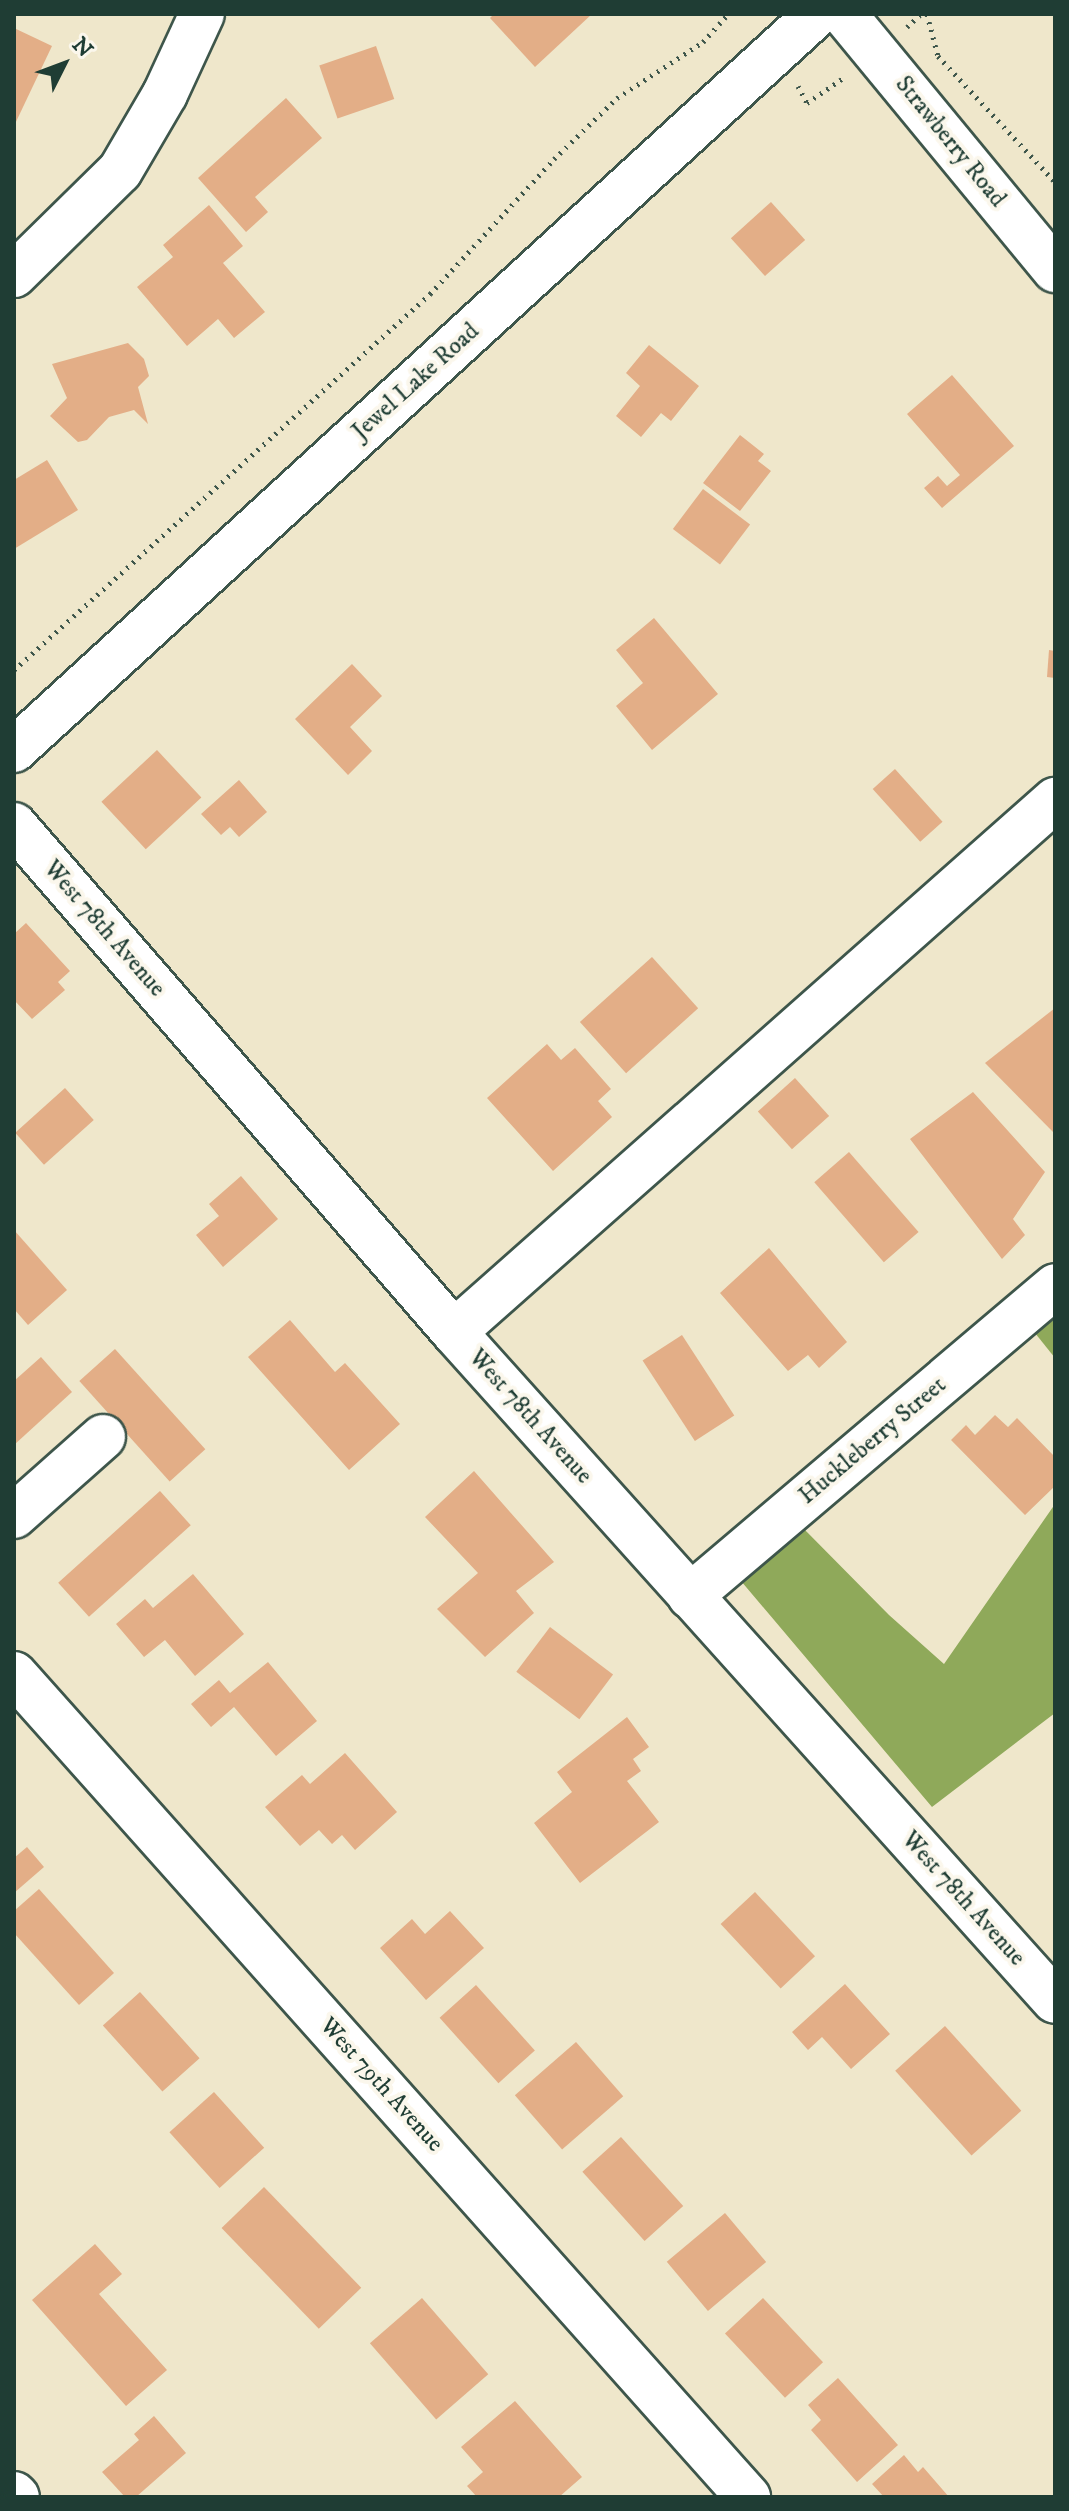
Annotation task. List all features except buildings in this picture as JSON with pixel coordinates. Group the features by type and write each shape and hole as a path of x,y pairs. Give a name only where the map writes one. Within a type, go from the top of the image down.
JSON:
{"street":[{"path":"14,275 120,171 165,94 202,14"},
{"name":"Jewel Lake Road","path":"14,750 817,14"},
{"name":"Strawberry Road","path":"844,14 1055,270"},
{"path":"454,1332 1055,800"},
{"name":"West 78th Avenue","path":"14,825 454,1332 1055,2001"},
{"name":"Huckleberry Street","path":"690,1596 1055,1286"},
{"path":"14,1516 103,1437"},
{"name":"West 79th Avenue","path":"14,1674 748,2497"}],"path":[{"path":"14,670 430,294 554,159 617,98 703,42 728,14"},
{"path":"927,14 938,56 1055,182"}],"green space":[{"path":"1055,1319 1055,1358 1035,1333"},
{"path":"1055,1504 1055,1713 932,1807 741,1581 804,1529 889,1615 944,1664"}]}
